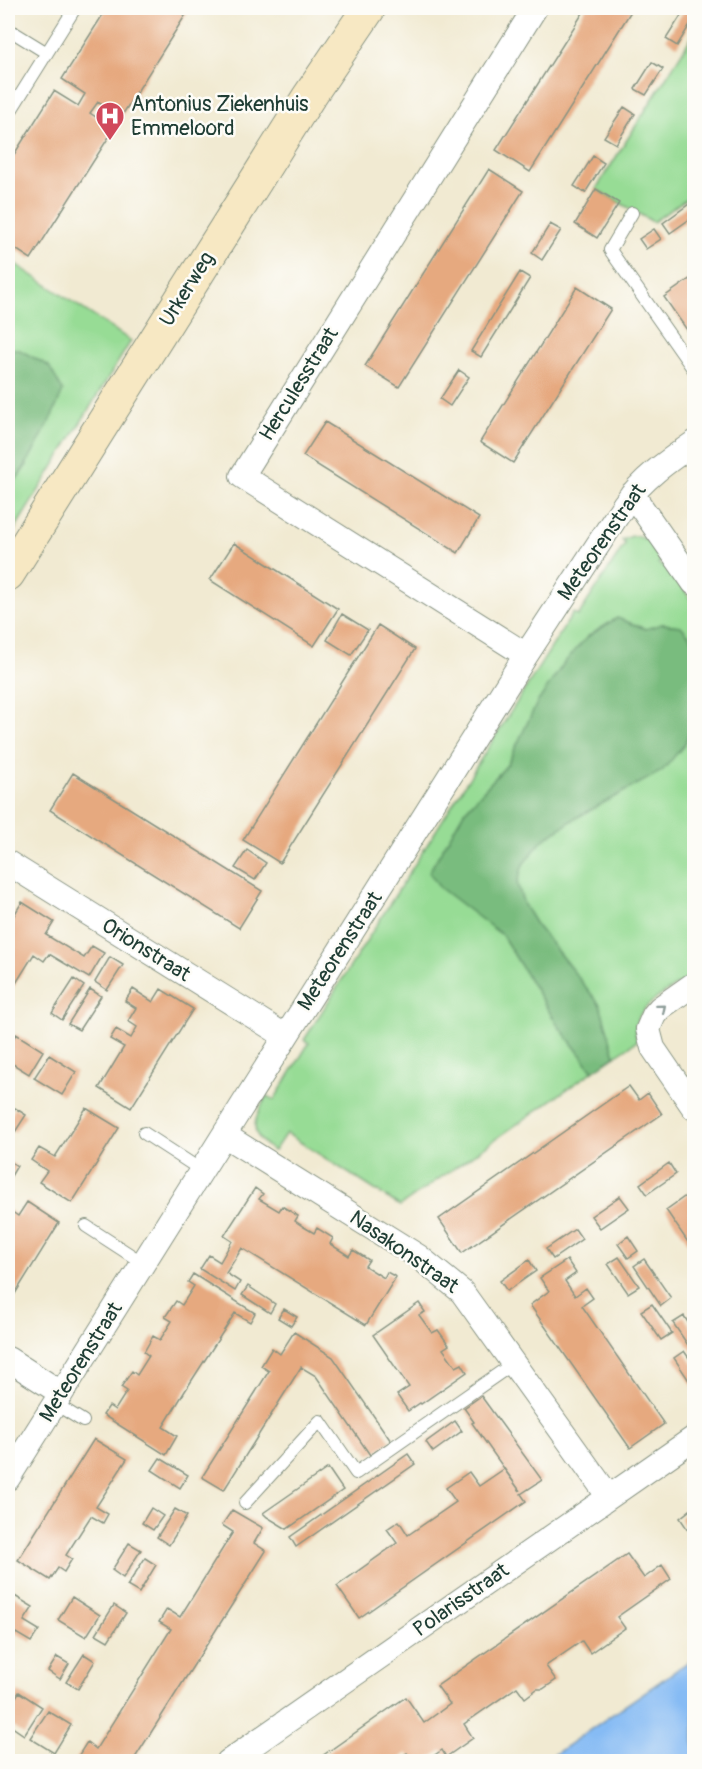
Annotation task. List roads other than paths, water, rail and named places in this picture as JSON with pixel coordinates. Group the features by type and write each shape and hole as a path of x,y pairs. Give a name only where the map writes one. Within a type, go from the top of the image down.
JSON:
{"main road":[{"name":"Urkerweg","path":"8,574 308,98 369,8"}],"street":[{"name":"Herculesstraat","path":"526,655 242,476 535,8"},
{"name":"Meteorenstraat","path":"8,1478 526,655 632,494 654,471 694,443"},
{"path":"632,494 694,583"},
{"name":"Orionstraat","path":"8,863 285,1036"},
{"path":"694,984 660,1008 648,1029 651,1043 694,1108"},
{"name":"Nasakonstraat","path":"224,1135 418,1257 462,1292 609,1497"},
{"path":"8,1359 58,1398"},
{"name":"Polarisstraat","path":"228,1761 694,1438"}],"lane":[{"path":"8,115 75,8"},
{"path":"8,29 47,53"},
{"path":"632,213 610,250 694,370"},
{"path":"141,1130 201,1170"},
{"path":"86,1226 143,1263"},
{"path":"245,1503 320,1421 356,1473 514,1363"},
{"path":"58,1398 83,1421"}],"water":[{"path":"694,1658 694,1761 545,1761"}],"place":[{"name":"Antonius Ziekenhuis Emmeloord","path":"110,142"}]}
